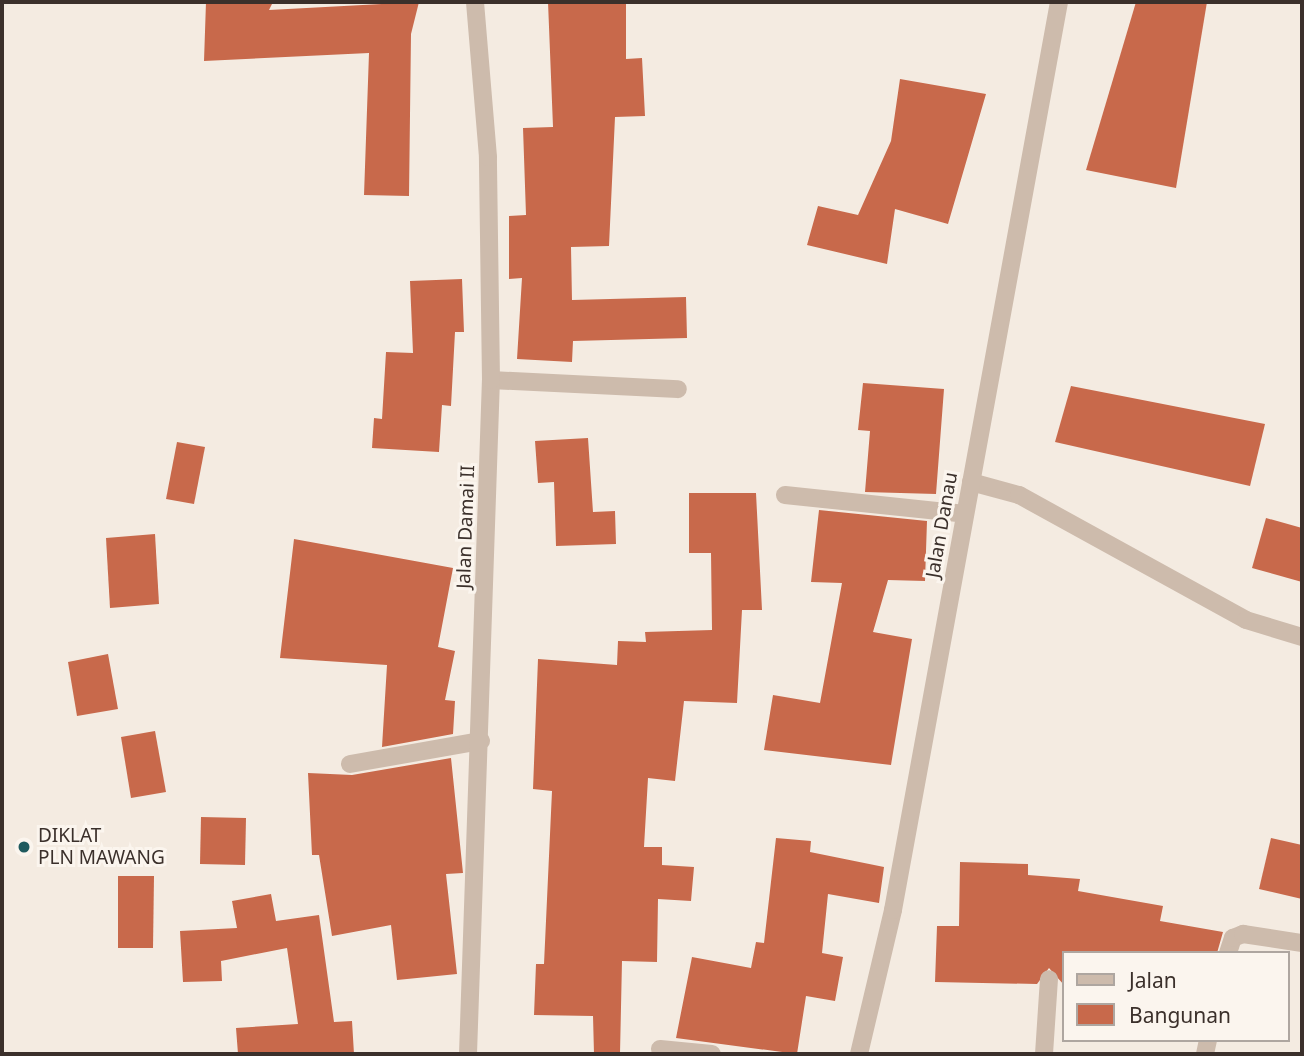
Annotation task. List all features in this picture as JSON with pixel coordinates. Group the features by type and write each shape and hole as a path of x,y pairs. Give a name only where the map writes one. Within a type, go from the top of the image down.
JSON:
{"street":[{"name":"Jalan Damai II","path":"468,1054 481,741 491,380 488,158 475,2"},
{"name":"Jalan Danau","path":"859,1054 965,514 1059,2"},
{"path":"491,380 678,389"},
{"path":"971,482 1019,495 1247,620 1302,637"},
{"path":"785,495 965,514"},
{"path":"350,764 481,741"},
{"path":"1229,951 1233,938 1243,933 1302,943"},
{"path":"1044,1054 1049,979"},
{"path":"660,1049 712,1054"}],"building":[{"path":"206,2 273,2 269,10 419,2 411,34 409,196 364,195 369,53 204,61"},
{"path":"548,2 626,2 626,59 642,58 645,116 615,117 609,246 571,247 572,300 686,297 687,338 573,341 572,362 517,359 522,278 509,279 509,216 526,215 523,128 553,127"},
{"path":"1136,2 1207,2 1176,188 1086,170"},
{"path":"900,79 986,94 948,224 895,209 887,264 807,245 818,206 858,215 891,141"},
{"path":"462,279 464,332 455,332 451,406 442,405 439,452 372,448 374,418 382,419 386,352 413,353 410,281"},
{"path":"863,383 944,389 936,494 865,492 870,431 858,430"},
{"path":"1071,386 1265,424 1250,486 1055,442"},
{"path":"588,438 593,512 615,511 616,544 556,546 554,482 538,483 535,441"},
{"path":"177,442 205,447 194,504 166,499"},
{"path":"689,493 756,493 762,610 742,610 737,703 684,701 675,781 648,778 644,847 662,847 662,865 694,867 691,901 658,899 657,962 622,961 620,1054 594,1054 593,1016 534,1015 536,964 544,964 552,791 533,789 538,659 617,665 618,641 646,642 645,632 712,630 711,553 689,553"},
{"path":"819,510 927,521 925,581 888,580 873,632 912,639 891,765 764,750 773,695 820,703 842,583 811,582"},
{"path":"1266,518 1302,528 1302,582 1252,568"},
{"path":"155,534 159,604 110,608 106,538"},
{"path":"294,539 453,568 438,647 455,651 445,700 455,701 453,734 382,747 387,665 280,658"},
{"path":"108,654 118,709 77,716 68,662"},
{"path":"155,731 166,792 131,798 121,737"},
{"path":"451,758 463,873 446,874 457,974 397,980 391,925 332,936 319,855 312,855 308,773 352,775"},
{"path":"201,817 246,818 245,865 200,864"},
{"path":"776,838 811,841 810,852 884,867 879,903 828,894 822,953 843,957 835,1001 806,996 797,1054 676,1038 692,957 751,968 756,942 764,943"},
{"path":"1271,838 1302,845 1302,899 1259,889"},
{"path":"960,862 1028,864 1028,875 1080,879 1078,891 1163,906 1160,921 1223,932 1218,951 1062,951 1062,983 1049,968 1037,984 935,982 937,926 959,926"},
{"path":"118,876 154,876 153,948 118,948"},
{"path":"271,894 276,921 319,915 334,1022 352,1021 354,1054 238,1054 236,1028 298,1024 287,948 221,961 222,981 183,982 180,931 237,928 232,901"}],"place":[{"name":"DIKLAT PLN MAWANG","path":"24,847"}]}
